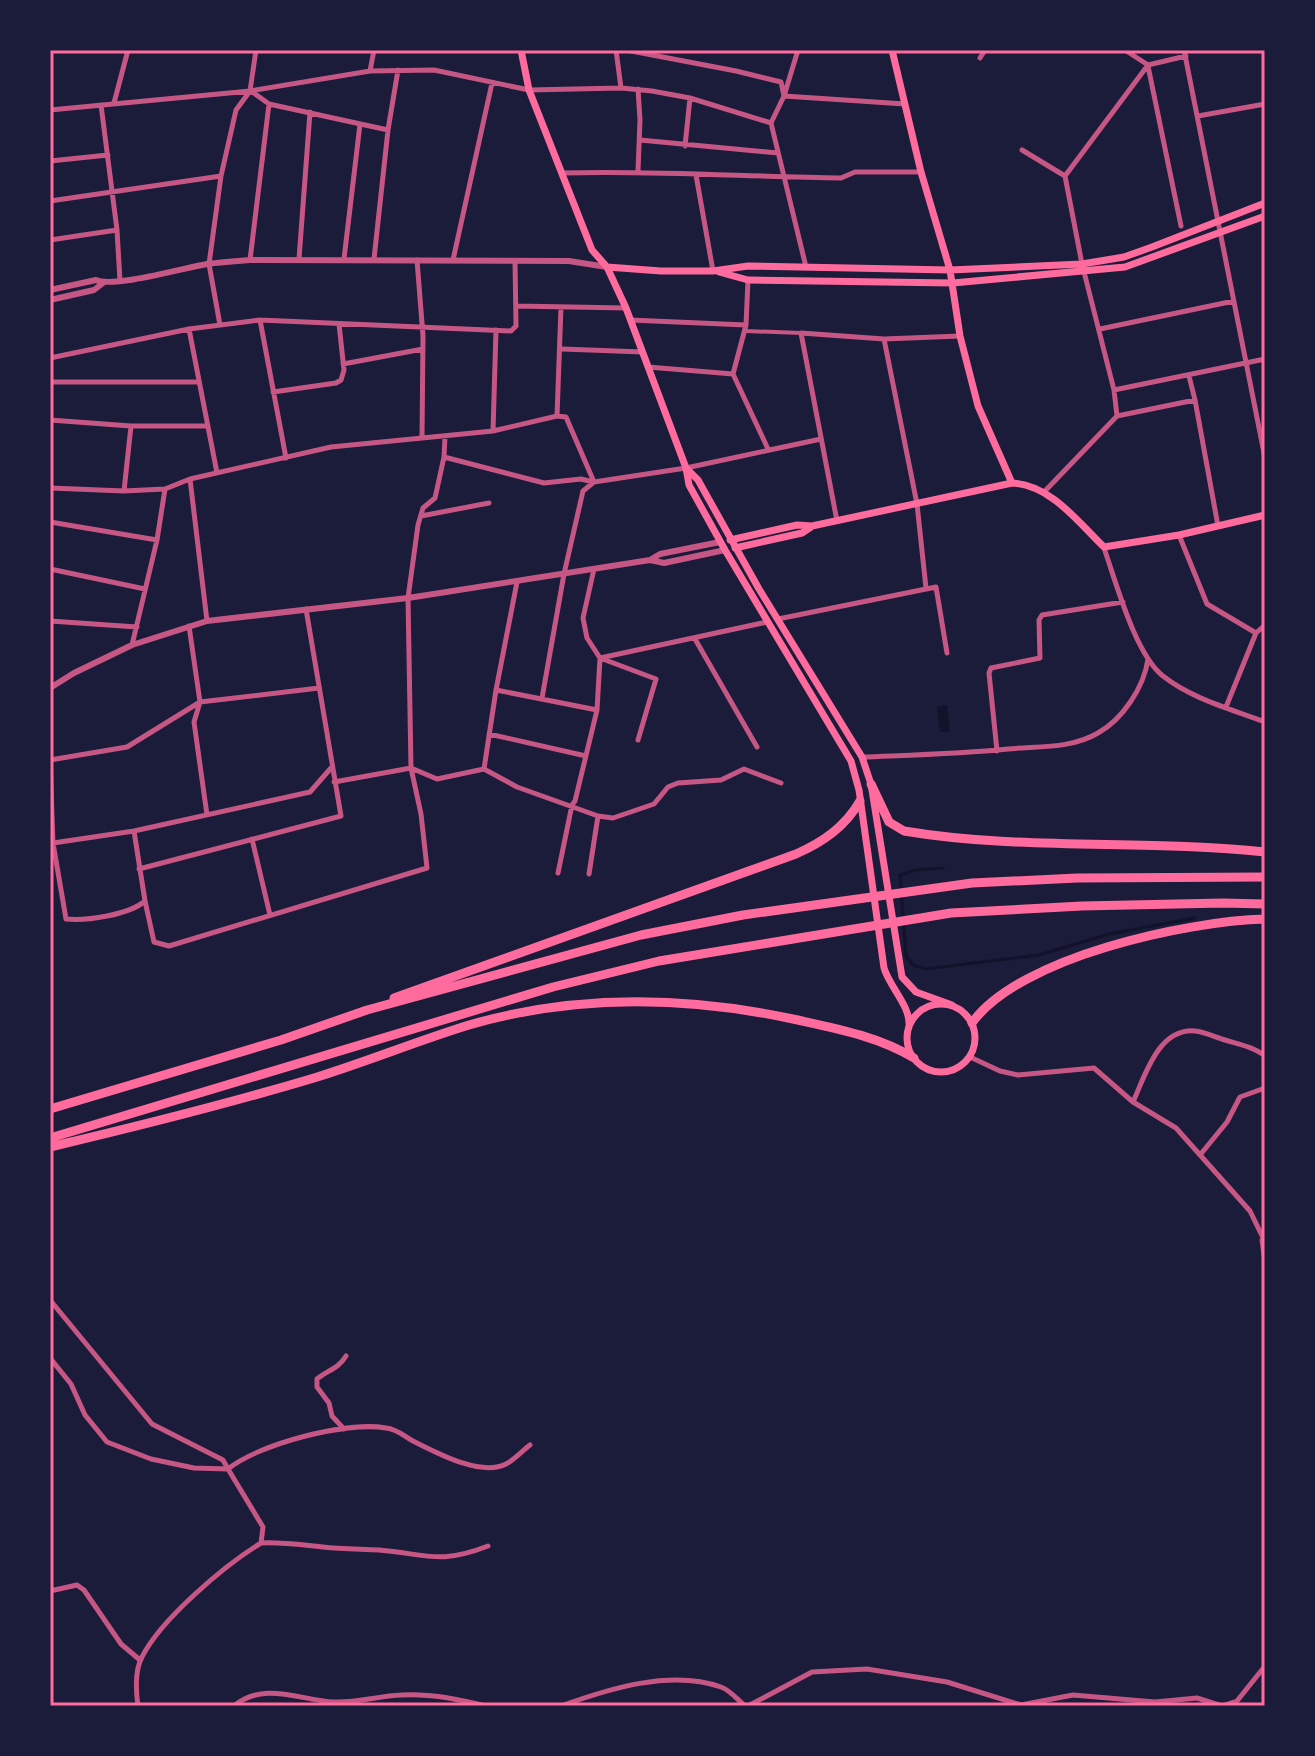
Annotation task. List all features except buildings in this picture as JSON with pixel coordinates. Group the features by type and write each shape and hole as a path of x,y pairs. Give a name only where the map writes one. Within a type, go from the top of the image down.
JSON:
{"highway":[{"path":"871,784 889,822 904,831 1013,843 1155,845 1265,852"},
{"path":"367,1010 411,990 796,854 830,836 852,815 860,801"},
{"path":"50,1109 281,1040 367,1010 641,935 743,915 945,886 1091,878 1265,877"},
{"path":"50,1138 553,987 659,961 951,913 1082,906 1265,904"},
{"path":"972,1023 994,999 1071,960 1166,932 1228,921 1265,919"},
{"path":"50,1147 181,1117 317,1077 469,1025 580,1003 649,1000 730,1007 834,1028 895,1046 914,1058"}],"main road":[{"path":"521,50 529,90 561,173 592,250 607,267 626,308 686,468 689,485 851,761 860,801 884,968 887,979 908,1012 908,1046 923,1067 942,1072 955,1069 970,1057 975,1040 972,1023 964,1012 952,1005 916,992 902,977 871,784 862,757 698,480 686,468"},
{"path":"892,50 921,172 950,270 960,336 978,406 1012,483"},
{"path":"713,271 748,280 953,283 1083,268 1124,257 1265,203"},
{"path":"607,267 661,271 713,271 748,266 950,270 1125,267 1265,216"},
{"path":"720,542 797,525 812,526 837,521 1012,483 1044,492 1104,547 1179,535 1265,515"},
{"path":"725,550 802,533 812,526"},
{"path":"909,1027 915,1015 926,1007 952,1005"}],"street":[{"path":"114,103 128,50"},
{"path":"220,325 209,264 221,176 236,110 250,91 256,50"},
{"path":"370,71 374,50"},
{"path":"616,50 621,88"},
{"path":"626,50 781,82 784,96"},
{"path":"677,59 680,50"},
{"path":"798,50 784,96 771,123 806,269"},
{"path":"980,58 985,50"},
{"path":"1125,50 1148,65 1181,226"},
{"path":"1065,176 1148,65 1185,53 1265,458"},
{"path":"374,259 398,70"},
{"path":"50,110 250,91 370,71 434,70 529,90 638,89 690,98 771,123"},
{"path":"453,260 492,83"},
{"path":"638,89 638,171"},
{"path":"250,91 269,104 388,130"},
{"path":"784,96 905,104"},
{"path":"685,146 690,98"},
{"path":"250,260 269,104"},
{"path":"1198,116 1265,104"},
{"path":"101,105 113,192 120,281"},
{"path":"299,259 310,112"},
{"path":"344,259 360,124"},
{"path":"640,140 778,153"},
{"path":"1022,150 1065,176 1083,268 1114,390 1117,416"},
{"path":"50,161 108,155"},
{"path":"561,173 638,171 841,178 855,172 921,172"},
{"path":"696,175 713,271"},
{"path":"50,201 221,176"},
{"path":"50,240 117,230"},
{"path":"50,290 96,280 103,283 120,281 209,264 250,260 569,261 607,267"},
{"path":"417,260 423,328 422,438"},
{"path":"50,358 189,329 260,320 511,331 516,326 515,261"},
{"path":"748,280 746,328 733,374 768,449"},
{"path":"50,300 94,290 103,283"},
{"path":"1100,329 1234,301"},
{"path":"516,306 626,308"},
{"path":"557,416 562,349 561,307"},
{"path":"260,320 286,458"},
{"path":"630,320 884,339 960,336"},
{"path":"273,392 339,383 343,376 343,364 339,324"},
{"path":"189,329 217,473"},
{"path":"493,431 496,330"},
{"path":"801,333 837,521"},
{"path":"884,339 917,504 926,588"},
{"path":"343,364 423,349"},
{"path":"562,349 643,352"},
{"path":"1114,390 1265,359"},
{"path":"648,367 733,374"},
{"path":"1189,376 1218,526"},
{"path":"50,382 198,382"},
{"path":"1044,492 1117,416 1195,400"},
{"path":"50,488 165,489 190,479 331,447 493,431 557,416 566,417 594,482"},
{"path":"50,420 131,426 208,426"},
{"path":"124,491 131,426"},
{"path":"134,831 154,942 160,945 169,946 427,868 421,814 411,768 408,598 420,517 423,508 435,498 445,436"},
{"path":"444,457 544,483 581,479 594,482 686,468 821,439"},
{"path":"190,479 207,621"},
{"path":"542,698 564,574 583,491 594,482"},
{"path":"132,645 157,540 165,489"},
{"path":"420,517 489,503"},
{"path":"50,522 157,540"},
{"path":"1179,535 1207,604 1256,633"},
{"path":"650,560 660,554 720,542"},
{"path":"1104,547 1123,602 1148,659 1162,675 1226,707 1265,722"},
{"path":"50,688 132,645 207,621 408,598 650,560 664,563 725,550"},
{"path":"50,569 145,589"},
{"path":"558,873 597,710 600,658 587,638 583,618 594,569"},
{"path":"484,769 517,582"},
{"path":"778,619 936,587 947,653"},
{"path":"997,751 990,670 995,666 1040,658 1040,616 1123,602"},
{"path":"139,869 341,816 306,609"},
{"path":"50,621 137,627"},
{"path":"600,658 768,621"},
{"path":"189,625 200,702 194,722 207,815"},
{"path":"1226,707 1256,633 1265,625"},
{"path":"695,639 757,747"},
{"path":"600,658 656,679 638,740"},
{"path":"862,757 997,751 1058,745 1096,735 1127,706 1144,675 1148,659"},
{"path":"145,901 136,908 80,920 66,919 51,844 50,759 127,747 200,702 319,688"},
{"path":"496,690 597,710"},
{"path":"489,734 586,756"},
{"path":"51,844 134,831 310,792 332,767"},
{"path":"334,782 411,768 437,779 484,769 517,787 598,816 624,816 654,804 668,787 678,783 721,780 744,769 781,783"},
{"path":"589,874 598,816"},
{"path":"252,839 270,915"},
{"path":"53,901 60,898"},
{"path":"1133,1102 1153,1057 1166,1042 1185,1031 1197,1031 1254,1049 1265,1056"},
{"path":"970,1057 1000,1071 1018,1075 1094,1068 1133,1102 1176,1128 1250,1211 1264,1240 1265,1262"},
{"path":"1200,1155 1227,1122 1240,1097 1265,1088"},
{"path":"50,1300 152,1424 223,1460 263,1527 261,1543"},
{"path":"345,1430 332,1416 329,1403 317,1387 317,1379 340,1366 346,1356"},
{"path":"50,1358 71,1384 85,1415 107,1442 151,1459 194,1468 228,1469 241,1458 278,1443 345,1430 384,1427 480,1469 506,1464 530,1445"},
{"path":"138,1706 136,1695 140,1660 159,1632 227,1564 261,1543 287,1542 326,1548 382,1550 436,1559 463,1555 488,1546"},
{"path":"50,1591 77,1585 84,1590 121,1644 140,1660"},
{"path":"561,1706 633,1683 695,1681 724,1687 747,1706 812,1672 867,1669 947,1682 1021,1705 1073,1695 1155,1702 1197,1698 1222,1706 1237,1701 1265,1666"},
{"path":"234,1706 243,1698 264,1692 335,1702 403,1694 453,1697 486,1706"}],"shaded area":[{"path":"947,705 950,731 940,732 937,707"}],"waterway":[{"path":"943,868 900,875 906,956 913,965 926,969 1039,955 1109,934 1195,918"}]}
